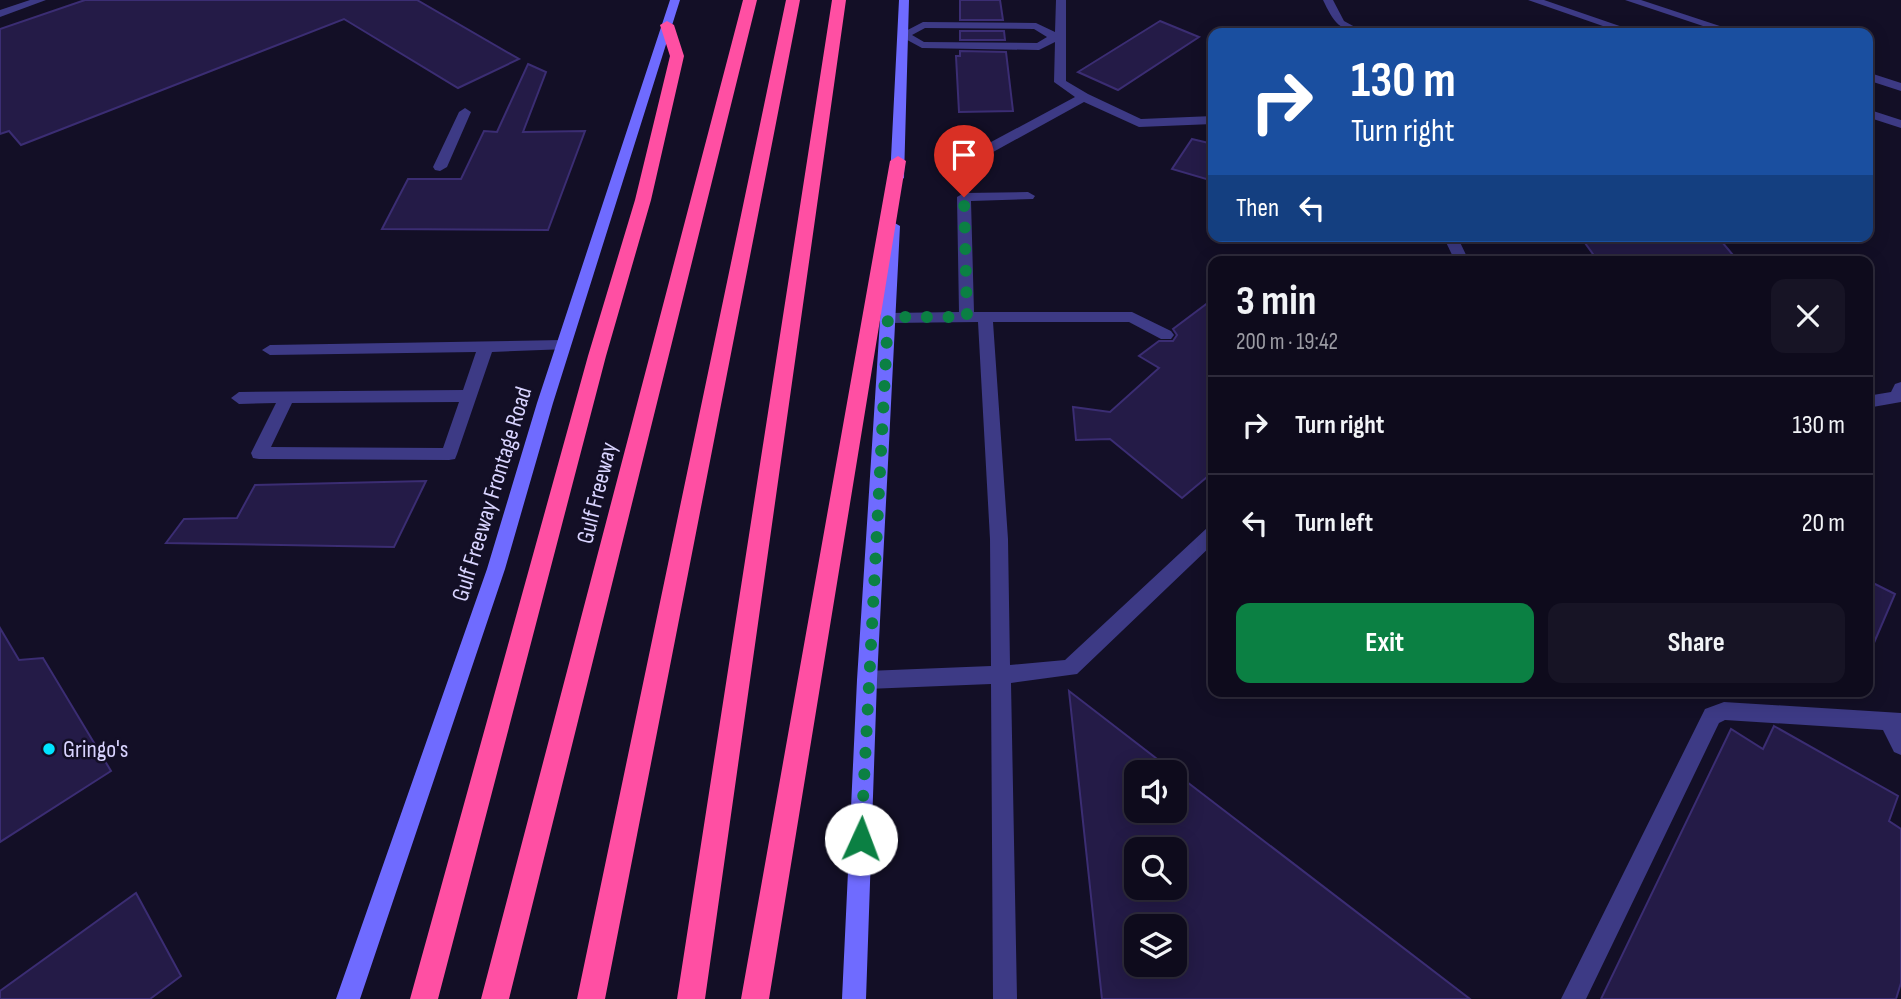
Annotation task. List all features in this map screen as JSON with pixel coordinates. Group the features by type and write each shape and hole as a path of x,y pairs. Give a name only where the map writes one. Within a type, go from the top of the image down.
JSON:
{"highway":[{"name":"Gulf Freeway","path":"495,999 750,0"},
{"path":"591,999 793,0"},
{"path":"691,999 839,0"},
{"path":"424,999 597,356 643,200 677,56 667,25"},
{"path":"755,999 898,161"}],"main road":[{"name":"Gulf Freeway Frontage Road","path":"348,999 496,569 563,345 675,0"},
{"path":"855,999 867,680 898,161 904,0"}],"street":[{"path":"0,14 41,0"},
{"path":"1061,0 1058,37 1060,82 1084,97 1139,123 1208,120"},
{"path":"1328,0 1340,23 1350,28"},
{"path":"1533,0 1619,28"},
{"path":"1630,0 1718,28"},
{"path":"904,35 923,25 980,25 1036,26 1058,37"},
{"path":"904,35 922,45 1039,47 1058,37"},
{"path":"1873,78 1901,87"},
{"path":"971,159 1084,97"},
{"path":"440,167 465,112"},
{"path":"1873,115 1901,124"},
{"path":"1005,999 999,539 964,197 1028,196"},
{"path":"888,317 1132,317 1166,335"},
{"path":"270,350 563,345"},
{"path":"287,397 260,453 449,454 486,346"},
{"path":"1873,401 1897,397 1901,388"},
{"path":"239,398 469,396"},
{"path":"867,680 999,675 1070,668 1208,538"},
{"path":"1573,999 1712,716 1724,711 1895,722 1901,745"}],"building":[{"path":"85,0 417,0 519,59 458,88 344,19 21,145 9,131 0,134 0,29"},
{"path":"960,0 1000,0 1003,20 960,20"},
{"path":"1160,21 1199,37 1118,90 1078,72"},
{"path":"960,31 1004,31 1005,40 960,40"},
{"path":"960,51 1006,52 1013,111 959,112 956,56 960,56"},
{"path":"528,64 546,72 523,132 585,131 548,230 382,229 408,179 461,179 484,131 497,132"},
{"path":"1192,139 1208,143 1208,180 1172,169"},
{"path":"1584,242 1722,242 1734,256 1594,256"},
{"path":"1208,303 1208,476 1182,498 1110,439 1076,440 1073,407 1110,412 1159,368 1139,356 1159,341 1173,341 1177,335 1173,329"},
{"path":"426,481 394,547 166,543 184,519 237,518 255,485"},
{"path":"1873,583 1895,594 1873,645"},
{"name":"Gringo's","path":"0,628 19,660 43,658 111,771 0,842"},
{"path":"1069,691 1159,760 1124,760 1124,823 1187,823 1187,782 1470,999 1102,999"},
{"path":"1774,726 1898,796 1889,821 1901,829 1901,983 1896,999 1601,999 1731,729 1763,749"},
{"path":"136,893 181,976 150,999 0,999 0,991"}],"place":[{"name":"Gringo's","path":"49,749"}],"route":[{"path":"861,839 867,680 888,317 967,317 964,197"}]}
